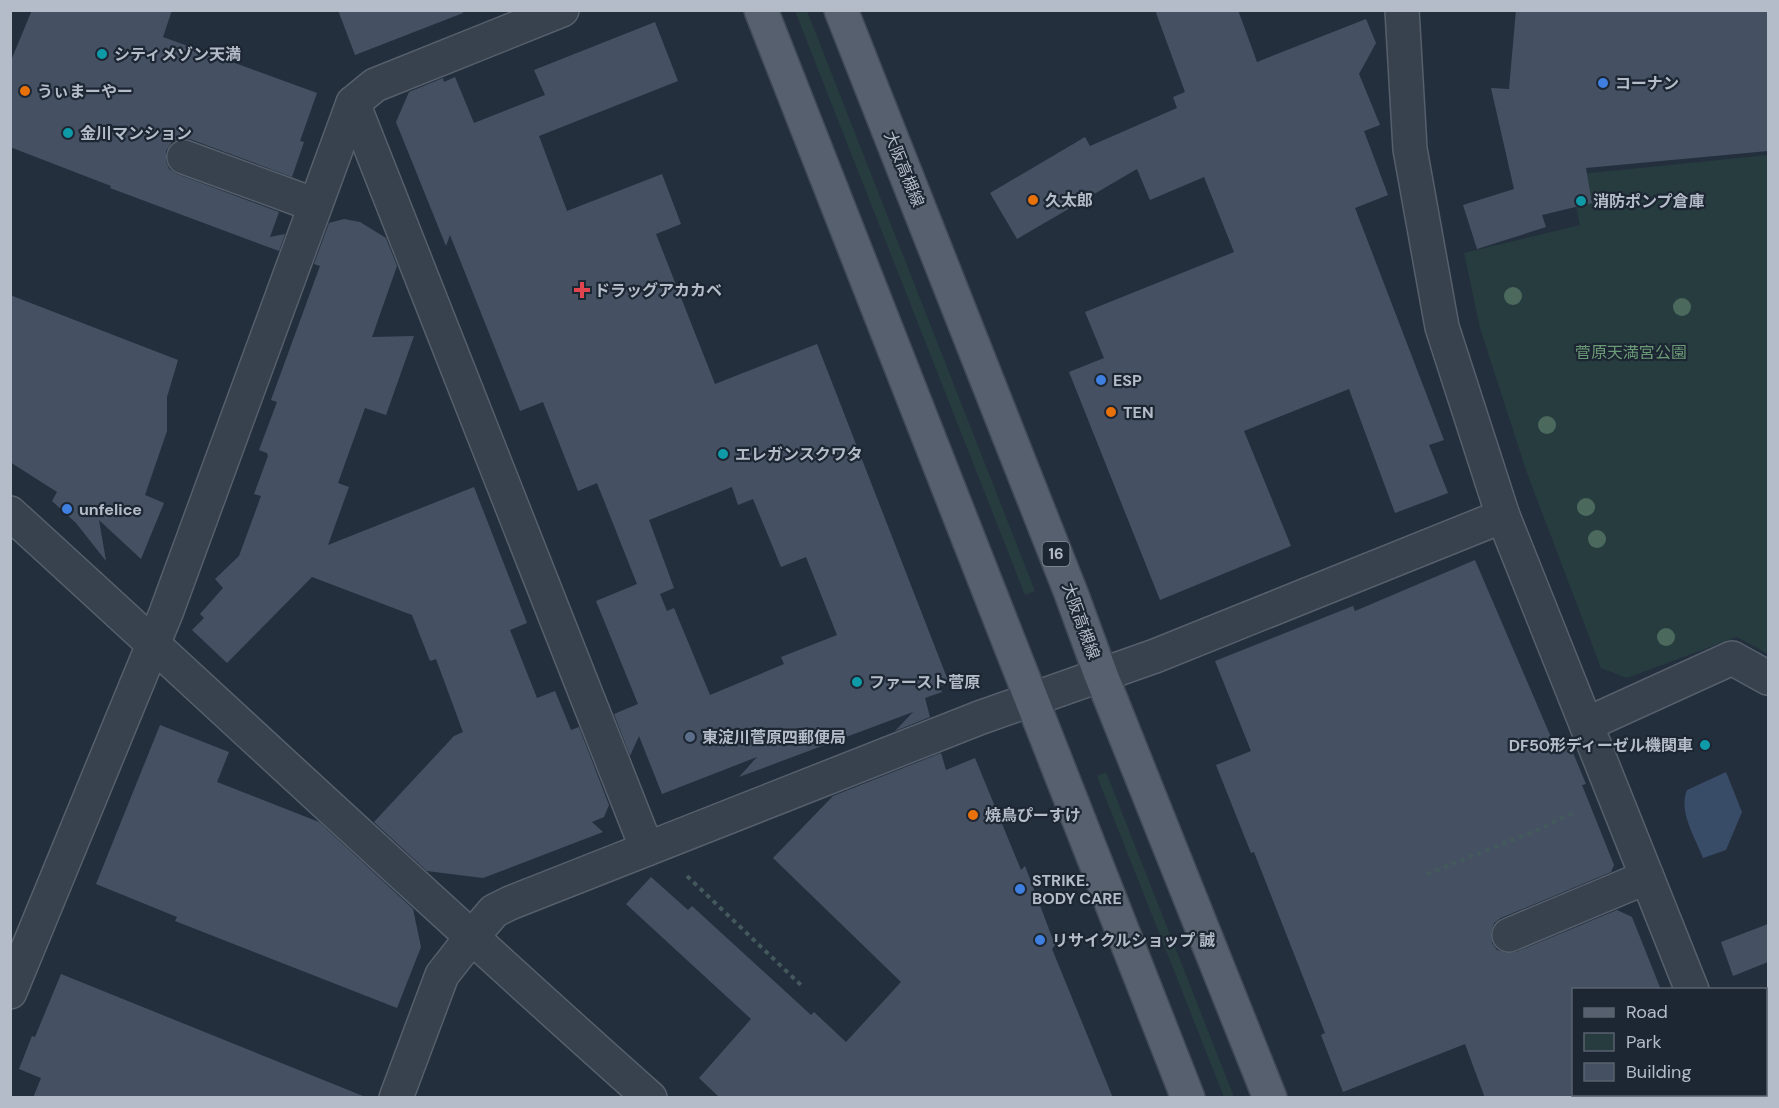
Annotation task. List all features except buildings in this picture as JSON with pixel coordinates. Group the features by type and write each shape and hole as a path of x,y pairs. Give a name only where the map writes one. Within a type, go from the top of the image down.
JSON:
{"main road":[{"path":"761,10 1188,1098"},
{"name":"大阪高槻線","path":"841,10 1067,582 1101,675 1270,1098"}],"street":[{"path":"10,992 166,613 353,103 375,85 562,10"},
{"path":"1401,10 1410,148 1442,327 1503,516 1691,988"},
{"path":"353,103 656,845"},
{"path":"184,157 315,205"},
{"path":"10,513 471,938 650,1098"},
{"path":"396,1098 442,975 494,911 1030,699 1155,656 1503,516"},
{"path":"1587,724 1732,658 1768,678"},
{"path":"1509,935 1647,877"}],"path":[{"path":"1427,874 1545,827 1615,795"},
{"path":"656,845 804,988"}],"green space":[{"path":"795,11 807,11 1035,591 1025,595"},
{"name":"菅原天満宮公園","path":"1768,155 1768,654 1737,637 1627,678 1601,668 1527,473 1480,328 1464,253 1580,225 1570,175"},
{"path":"1106,772 1234,1097 1224,1097 1097,776"}],"water":[{"path":"1726,772 1742,812 1726,850 1703,858 1686,815 1687,790"}],"place":[{"name":"シティメゾン天満","path":"102,54"},
{"name":"コーナン","path":"1603,83"},
{"name":"うぃまーやー","path":"25,91"},
{"name":"金川マンション","path":"68,133"},
{"name":"久太郎","path":"1033,200"},
{"name":"消防ポンプ倉庫","path":"1581,201"},
{"name":"ドラッグアカカベ","path":"582,290"},
{"name":"ESP","path":"1101,380"},
{"name":"TEN","path":"1111,412"},
{"name":"エレガンスクワタ","path":"723,454"},
{"name":"unfelice","path":"67,509"},
{"name":"ファースト菅原","path":"857,682"},
{"name":"東淀川菅原四郵便局","path":"690,737"},
{"name":"DF50形ディーゼル機関車","path":"1705,745"},
{"name":"焼鳥ぴーすけ","path":"973,815"},
{"name":"STRIKE. BODY CARE","path":"1020,889"},
{"name":"リサイクルショップ 誠","path":"1040,940"}]}
